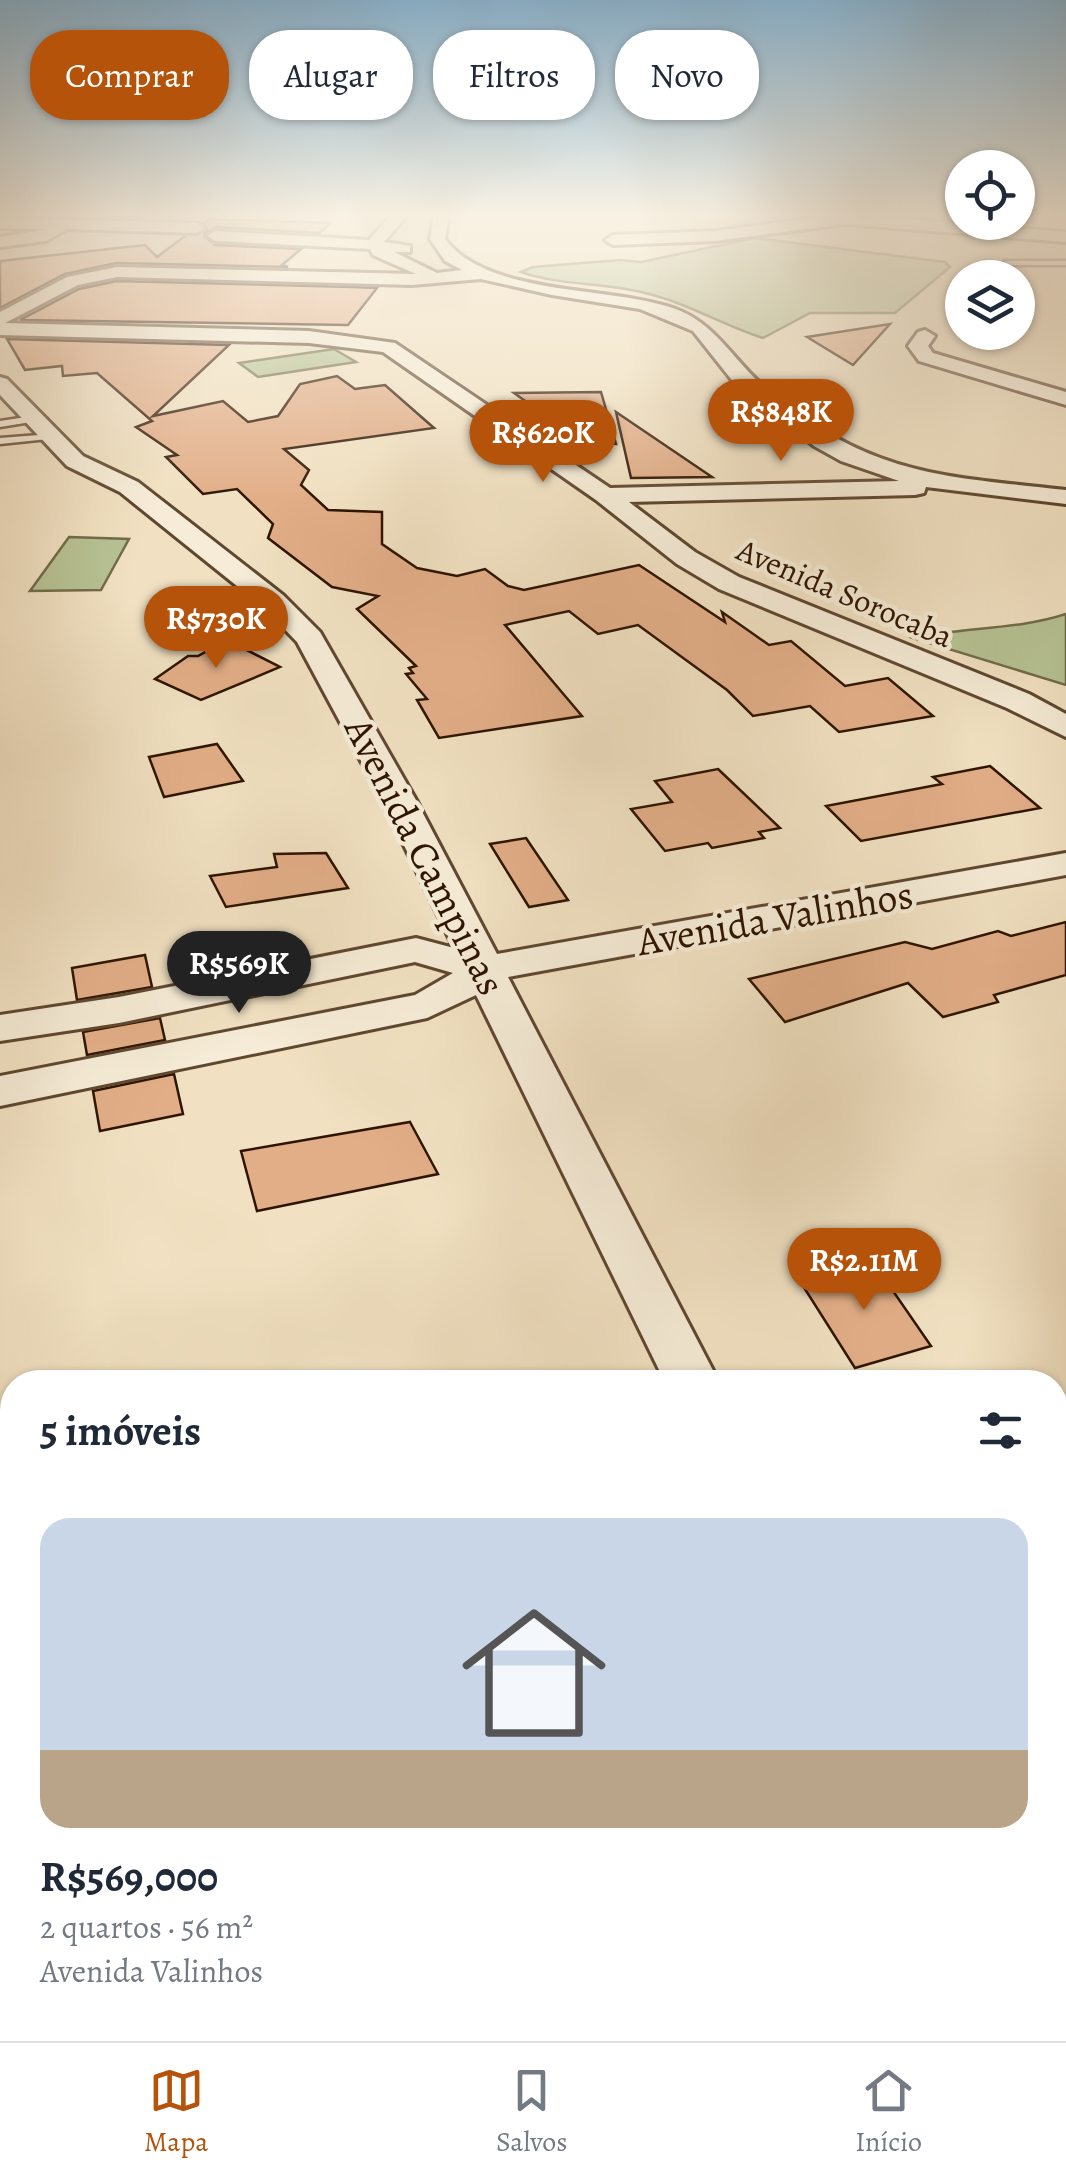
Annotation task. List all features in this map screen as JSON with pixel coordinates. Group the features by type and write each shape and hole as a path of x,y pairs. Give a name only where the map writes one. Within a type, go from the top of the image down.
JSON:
{"street":[{"path":"657,309 702,328 734,372 825,443 883,478"},
{"name":"Avenida Sorocaba","path":"0,329 309,336 388,347 604,495 686,558 729,583 1018,701 1066,727"},
{"path":"925,336 918,346 926,357 1066,399"},
{"name":"Avenida Campinas","path":"0,383 75,461 128,487 273,601 310,638 399,800 686,1370"},
{"path":"604,495 883,478 1066,497"},
{"name":"Avenida Valinhos","path":"16,1088 427,1005 456,990 483,969 1066,864"},
{"name":"Avenida Valinhos","path":"12,1027 416,950 483,969"},
{"path":"198,994 208,1050"},
{"path":"12,1027 16,1088"}],"lane":[{"path":"0,424 41,428"},
{"path":"0,441 41,428"}],"green space":[{"path":"693,309 899,309 895,313 810,313 763,338"},
{"path":"334,349 356,362 258,377 239,363"},
{"path":"69,537 129,539 101,590 30,591"},
{"path":"1066,614 1066,685 913,638 1029,623"}],"building":[{"path":"40,309 360,309 348,325 20,320"},
{"path":"890,324 853,365 807,337"},
{"path":"7,339 229,345 153,416 223,401 248,422 278,416 300,384 337,376 355,389 385,385 434,428 284,449 309,470 301,485 328,510 382,512 382,544 417,568 457,576 485,569 508,586 524,590 639,565 725,622 722,612 769,645 791,641 845,686 888,678 933,716 839,732 810,706 753,716 727,690 638,625 598,634 569,611 505,625 582,716 439,738 417,700 427,699 406,674 413,673 409,668 416,666 357,609 378,596 332,587 268,538 273,524 237,489 203,494 166,457 177,455 136,427 152,421 97,373 63,376 62,366 25,370"},
{"path":"601,392 616,444 583,442 514,393"},
{"path":"616,412 712,477 631,478"},
{"path":"227,640 280,667 201,700 155,679 188,656 198,656"},
{"path":"217,744 243,781 164,797 149,757"},
{"path":"990,766 1040,808 861,841 826,806 942,784 933,777"},
{"path":"718,769 780,828 759,832 764,838 712,848 708,843 665,851 631,809 672,802 655,781"},
{"path":"526,838 568,900 529,907 490,844"},
{"path":"326,853 348,888 226,907 210,876 277,867 274,854"},
{"path":"1066,922 1066,975 994,995 998,1002 943,1017 908,983 785,1022 749,979 905,942 932,949 998,931 1011,936"},
{"path":"145,955 152,987 77,1000 72,968"},
{"path":"160,1018 165,1040 87,1055 83,1032"},
{"path":"174,1074 183,1114 100,1131 93,1091"},
{"path":"410,1122 438,1174 257,1211 241,1151"},
{"path":"871,1259 931,1346 855,1368 798,1278"}]}
